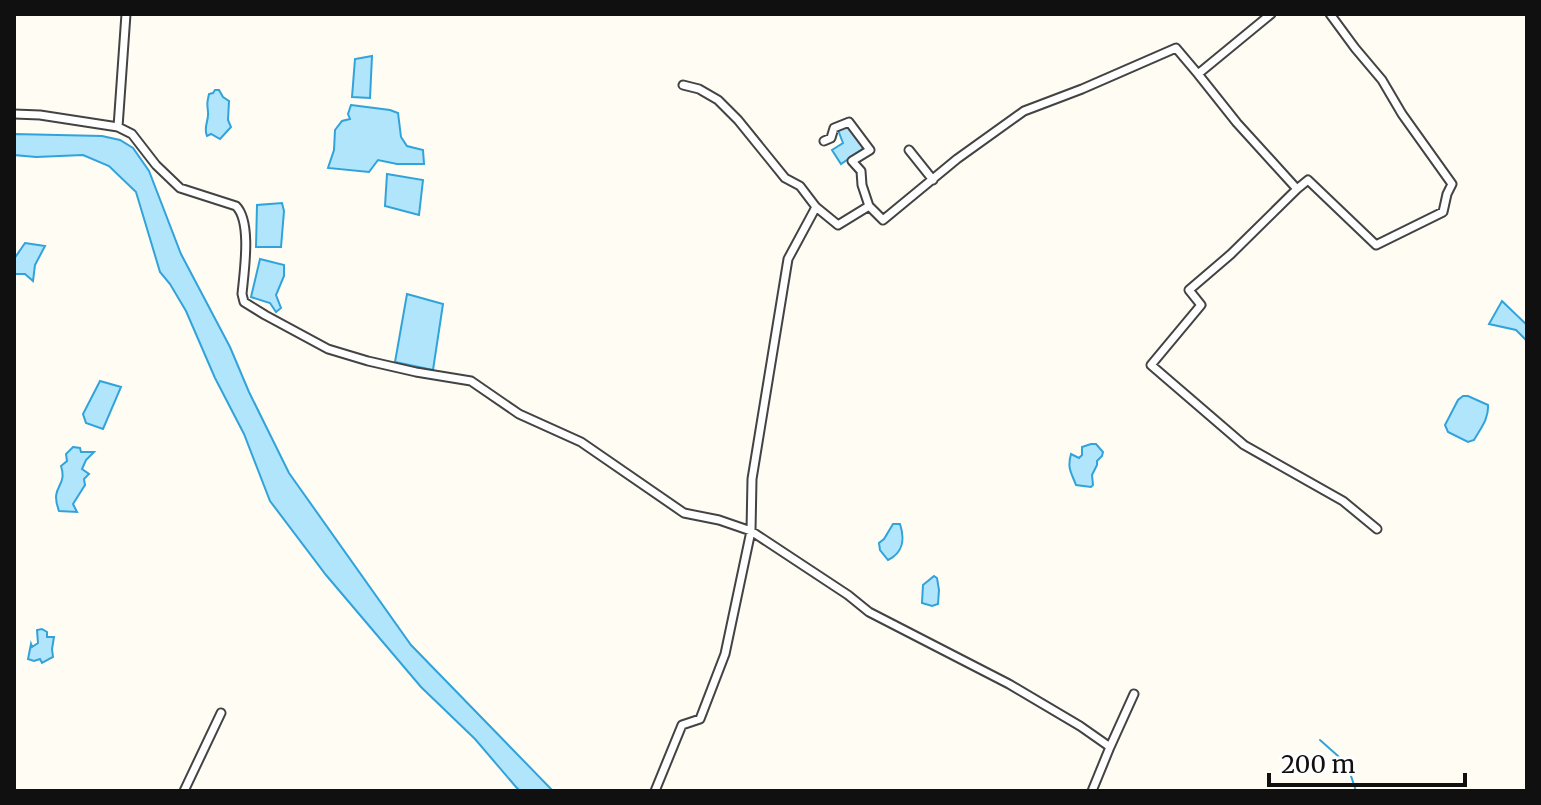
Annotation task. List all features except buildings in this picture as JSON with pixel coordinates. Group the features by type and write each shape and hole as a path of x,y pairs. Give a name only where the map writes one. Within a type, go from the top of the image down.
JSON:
{"street":[{"path":"118,127 126,14"},
{"path":"1198,74 1271,14"},
{"path":"1330,14 1382,80 1452,184 1443,212 1376,245 1308,180 1189,290 1201,305 1151,365 1244,445 1343,501 1377,529"},
{"path":"824,141 831,138 834,128 849,122 870,150 852,161 861,171 869,206 883,220 957,159 1024,111 1176,48 1237,123 1297,189"},
{"path":"683,85 699,89 718,100 785,178 800,186 816,207 838,225 869,206"},
{"path":"14,114 118,127 132,134 156,165 180,188 236,206 243,213 245,236 244,302 265,315 328,349 380,364 471,381 519,414 581,442 684,513 751,531 869,612 1009,684 1110,747"},
{"path":"909,150 933,180"},
{"path":"655,791 682,725 700,719 725,654 751,531 752,479 788,259 816,207"},
{"path":"1092,791 1134,694"},
{"path":"184,791 221,713"}],"water":[{"path":"372,56 370,98 352,97 355,59"},
{"path":"219,90 229,101 228,120 231,127 220,139 211,134 207,136 206,130 209,94"},
{"path":"351,105 398,113 401,137 407,146 423,150 424,164 378,160 369,172 328,168 334,150 335,130 342,121 350,119"},
{"path":"848,124 864,148 841,164 832,150 843,143 838,130"},
{"path":"14,134 102,136 120,140 133,148 149,171 181,254 230,347 289,473 411,645 553,791 520,791 516,787 475,739 421,687 326,575 270,501 244,434 186,311 160,272 136,192 109,166 83,155 14,155"},
{"path":"387,174 423,180 419,215 385,206"},
{"path":"282,203 281,247 256,247 257,205"},
{"path":"25,243 45,246 35,265 33,281 25,274 14,274 14,259"},
{"path":"260,259 284,265 284,276 276,295 281,308 276,312 270,303 251,297"},
{"path":"407,294 443,304 433,370 395,362"},
{"path":"1502,301 1527,325 1527,341 1516,330 1489,324"},
{"path":"100,381 121,387 103,429 86,423 83,414"},
{"path":"1463,396 1488,405 1484,424 1474,440 1468,442 1448,432 1445,425"},
{"path":"1096,444 1103,452 1092,475 1093,485 1076,485 1070,467 1071,454 1079,458 1082,447"},
{"path":"73,447 80,448 81,452 94,452 82,469 89,474 73,504 77,512 59,511 56,496 63,473 61,466 67,461 66,454"},
{"path":"893,524 900,524 902,540 897,554 888,560 879,543"},
{"path":"934,576 939,590 938,604 932,606 922,603 923,585"},
{"path":"37,630 47,632 47,637 54,637 53,657 42,663 40,659 28,659 31,644 32,647 38,643"}],"waterway":[{"path":"1320,740 1347,764 1356,791"}]}
